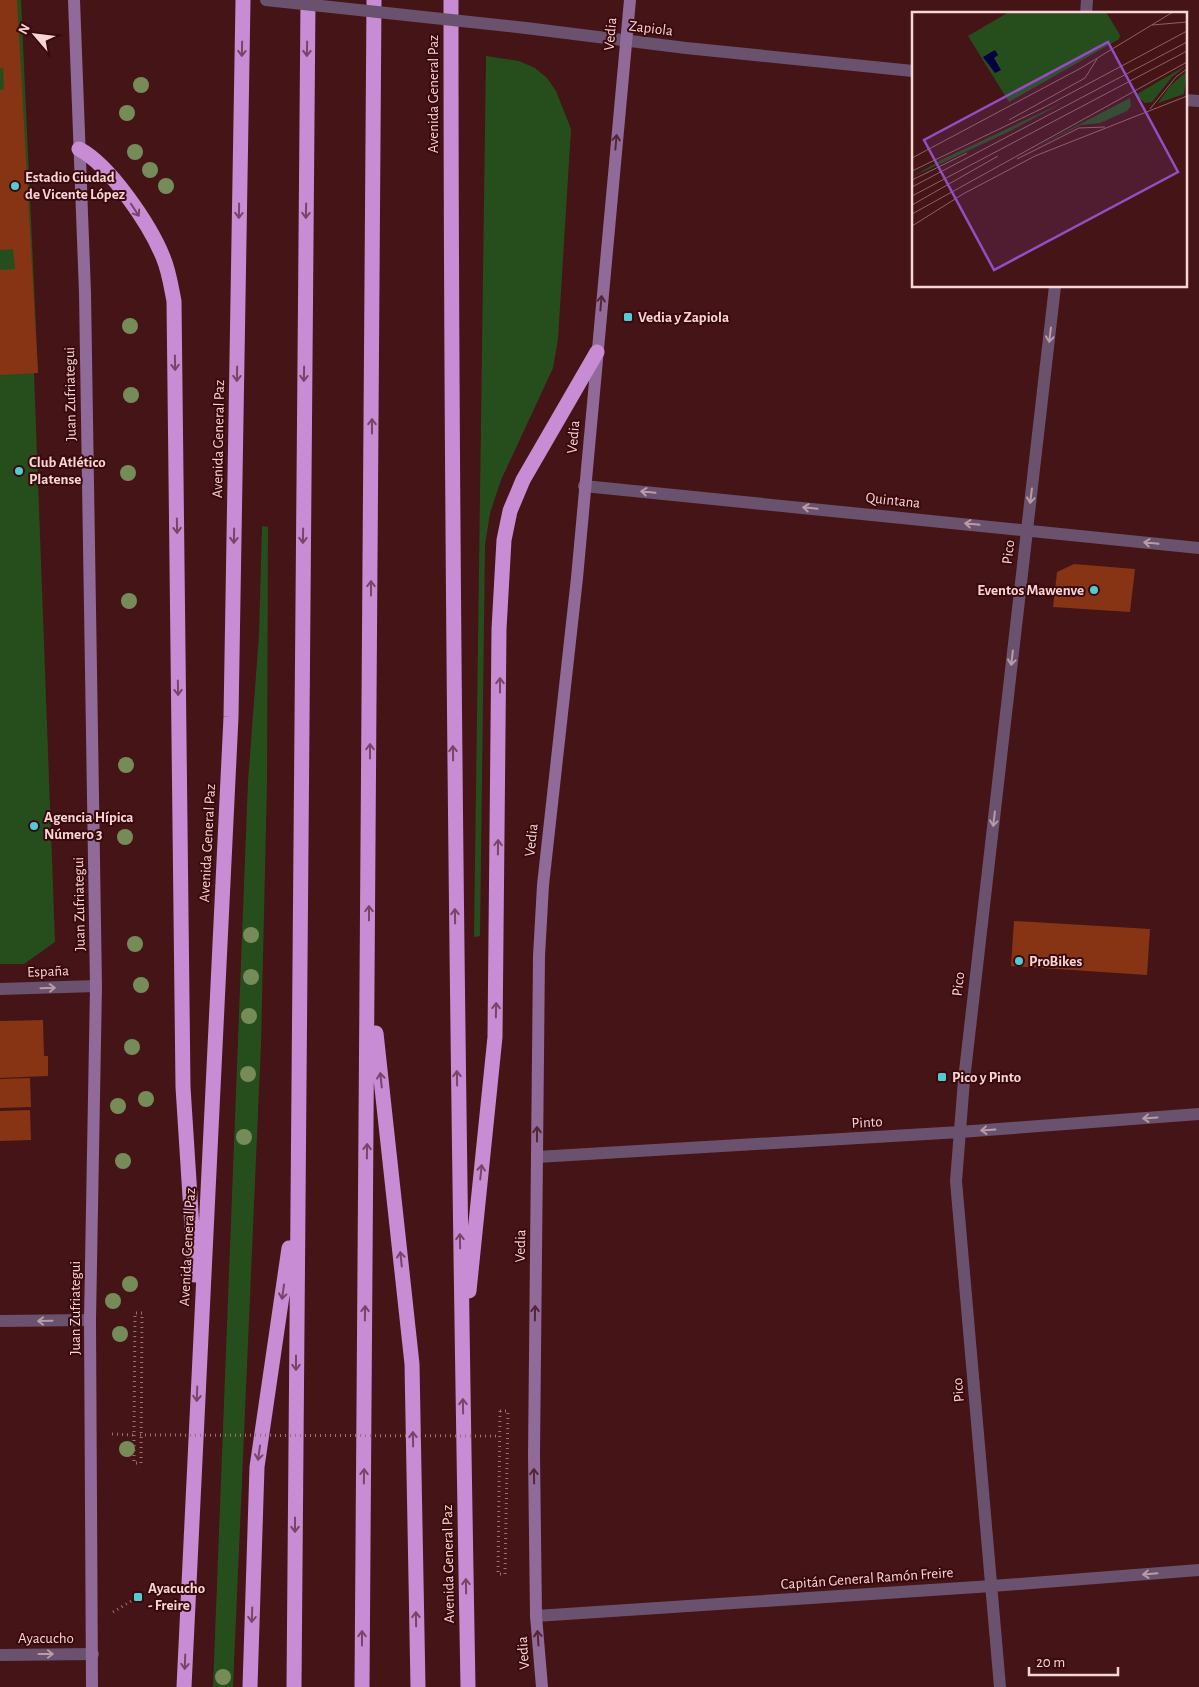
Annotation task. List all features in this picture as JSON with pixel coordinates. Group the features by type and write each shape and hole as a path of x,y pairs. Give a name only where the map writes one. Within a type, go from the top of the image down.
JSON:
{"highway":[{"name":"Avenida General Paz","path":"184,1687 199,1346 231,717 243,0"},
{"path":"294,1687 308,0"},
{"path":"362,1687 374,0"},
{"name":"Avenida General Paz","path":"451,0 451,504 468,1687"},
{"path":"80,149 97,160 112,174 156,242 169,274 174,302 183,1087 199,1346"},
{"path":"462,1359 495,1037 499,629 504,540 510,511 523,480 597,352"},
{"path":"368,962 412,1364 418,1687"},
{"path":"250,1687 257,1467 297,1192"}],"street":[{"name":"Juan Zufriategui","path":"74,0 85,303 96,986 90,1320 92,1687"},
{"name":"Zapiola","path":"266,0 912,71"},
{"name":"Vedia","path":"542,1687 536,1616 534,1454 539,956 542,894 570,649 630,0"},
{"path":"1186,100 1199,101"},
{"name":"Pico","path":"1000,1687 956,1181 964,1080 1055,288"},
{"name":"Quintana","path":"584,486 1199,548"},
{"name":"España","path":"0,989 96,986"},
{"name":"Pinto","path":"537,1157 960,1132 1199,1114"},
{"path":"0,1321 90,1320"},
{"name":"Capitán General Ramón Freire","path":"536,1616 992,1586 1199,1570"},
{"name":"Ayacucho","path":"0,1655 93,1654"}],"path":[{"path":"142,1312 141,1463 134,1464 134,1435 135,1313 142,1312"},
{"path":"500,1411 508,1411 505,1574 498,1574 500,1437 500,1411"},
{"path":"111,1434 134,1435"},
{"path":"140,1435 500,1437"},
{"path":"110,1614 138,1597"}],"green space":[{"name":"Club Atlético Platense","path":"0,0 21,0 38,373 34,373 55,942 24,964 0,964"},
{"path":"486,56 519,61 535,68 547,78 556,91 571,129 558,339 553,368 501,480 490,513 485,545 480,936 474,937"},
{"path":"262,526 268,527 267,783 261,1044 233,1687 213,1687 248,782 259,635"}],"building":[{"name":"Estadio Ciudad de Vicente López","path":"0,0 17,0 38,373 0,375 0,270 15,269 13,249 0,250 0,90 4,89 3,68 0,68"},
{"name":"Eventos Mawenve","path":"1074,564 1135,569 1130,612 1053,607 1057,572"},
{"path":"1014,921 1150,929 1147,975 1011,966"},
{"path":"43,1020 44,1056 48,1056 48,1076 0,1078 0,1021"},
{"path":"30,1078 31,1107 0,1108 0,1079"},
{"path":"30,1110 31,1140 0,1141 0,1111"}],"place":[{"name":"Estadio Ciudad de Vicente López","path":"15,186"},
{"name":"Vedia y Zapiola","path":"628,317"},
{"name":"Club Atlético Platense","path":"19,471"},
{"name":"Eventos Mawenve","path":"1094,590"},
{"name":"Agencia Hípica Número 3","path":"34,826"},
{"name":"ProBikes","path":"1019,961"},
{"name":"Pico y Pinto","path":"942,1077"},
{"name":"Ayacucho - Freire","path":"138,1597"}]}
